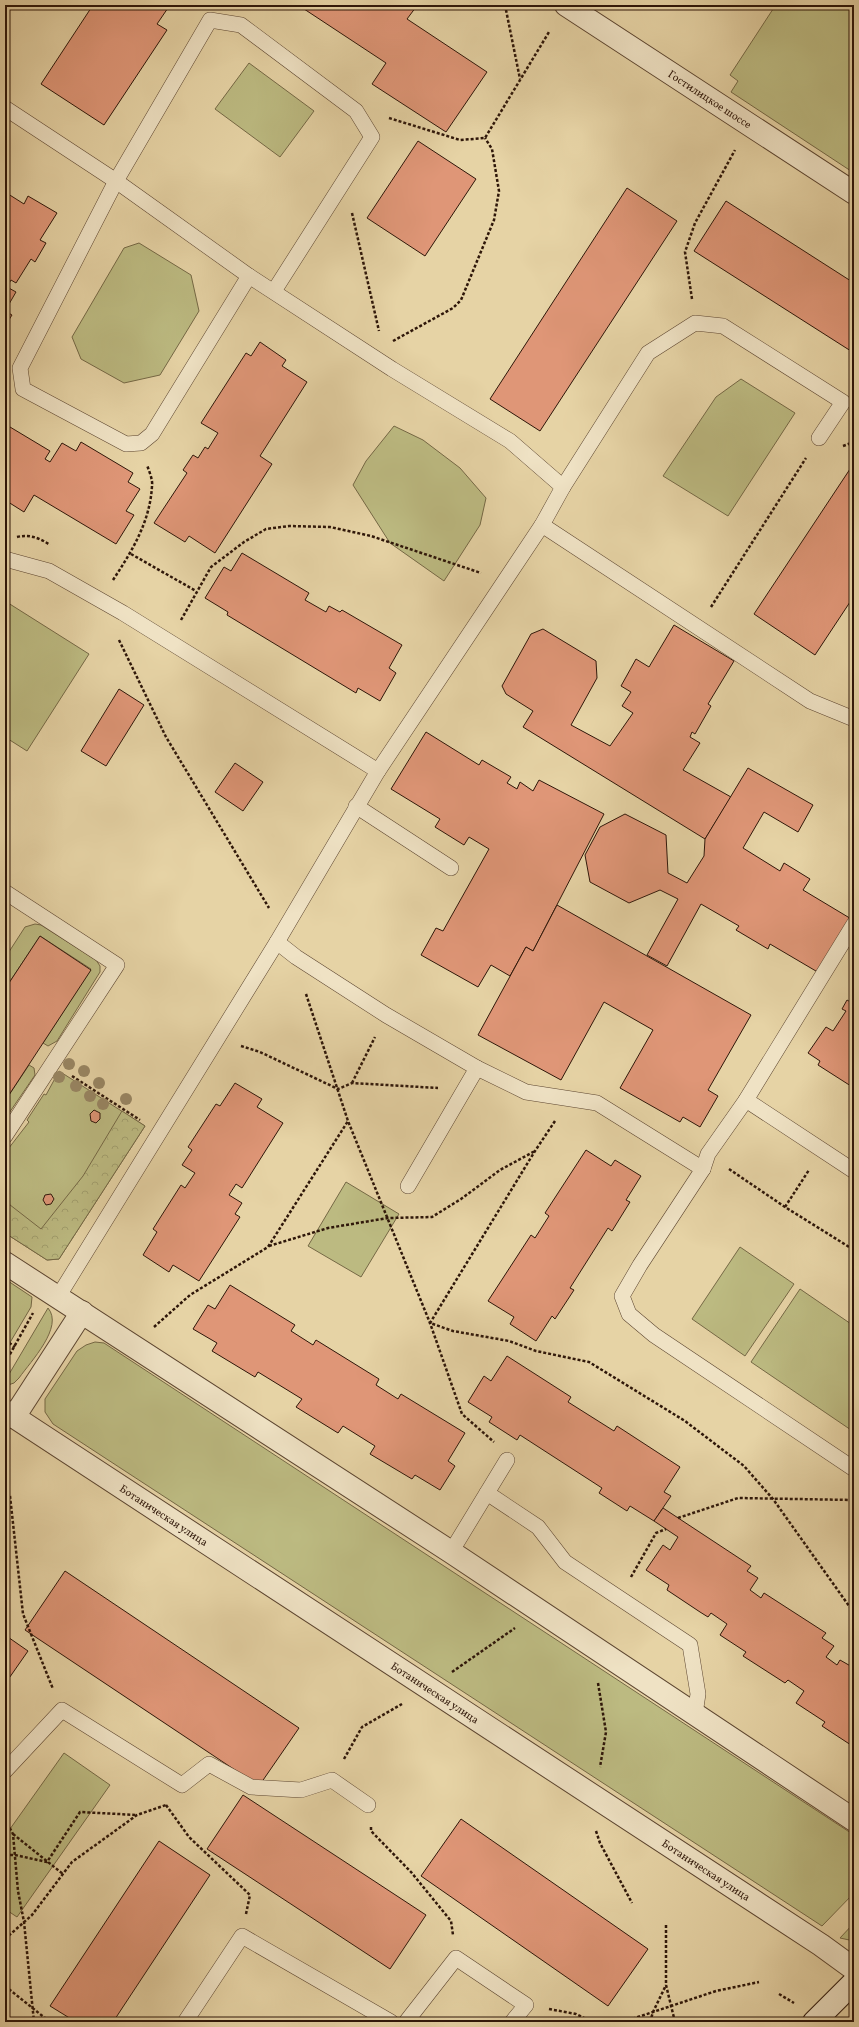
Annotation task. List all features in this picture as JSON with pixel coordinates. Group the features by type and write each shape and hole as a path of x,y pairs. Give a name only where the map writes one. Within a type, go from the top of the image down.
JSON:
{"street":[{"name":"Гостилицкое шоссе","path":"566,5 854,193"},
{"path":"5,1262 451,1552 854,1820"},
{"name":"Ботаническая улица","path":"82,1312 10,1414 815,1940 854,1969"},
{"path":"814,2022 854,1982"}],"lane":[{"path":"249,276 152,434 141,443 126,444 23,389 20,368 116,181 210,20 241,25 356,111 372,137 274,290"},
{"path":"5,108 116,181 249,276 378,350 510,441 563,487"},
{"path":"58,1297 277,942 356,806 542,525 563,487 648,353 695,323 722,326 843,402 819,438"},
{"path":"542,525 810,701 852,713"},
{"path":"5,559 49,570 378,771"},
{"path":"356,806 451,868"},
{"path":"5,892 117,965 5,1136"},
{"path":"854,924 746,1100 708,1154 703,1169 640,1265 622,1296 629,1314 654,1335 854,1469"},
{"path":"277,942 296,957 386,1015 477,1068 526,1092 570,1097 597,1103 703,1169"},
{"path":"408,1186 477,1068"},
{"path":"746,1100 854,1171"},
{"path":"451,1552 507,1460"},
{"path":"487,1493 538,1527 565,1562 690,1645 698,1694 696,1714"},
{"path":"5,1771 62,1710 182,1785 209,1764 251,1787 301,1790 332,1780 368,1805"},
{"path":"185,2022 242,1936 391,2022"},
{"path":"406,2022 456,1958 526,2005 512,2022"}],"path":[{"path":"505,5 520,79"},
{"path":"485,138 549,32"},
{"path":"363,123 390,117 460,140 485,138"},
{"path":"342,185 350,201 378,350 402,338 453,308 461,300 494,220 499,191 492,149 485,138"},
{"path":"695,323 685,252 695,223 735,150"},
{"path":"698,628 819,438"},
{"path":"141,443 153,485 143,529 130,554 100,600 166,737 277,920 277,942"},
{"path":"169,642 196,591 211,567 244,542 266,529 289,526 330,527 372,536 504,581"},
{"path":"130,554 196,591"},
{"path":"296,957 348,1120 430,1323 462,1414 494,1442 507,1460"},
{"path":"352,1083 386,1015"},
{"path":"218,1039 260,1052 338,1089 352,1083 464,1090"},
{"path":"53,1063 145,1123"},
{"path":"430,1323 535,1151 570,1097"},
{"path":"153,1328 190,1295 268,1246 348,1120"},
{"path":"785,1207 822,1149"},
{"path":"708,1154 785,1207 854,1250"},
{"path":"430,1323 453,1331 509,1341 536,1351 589,1362 685,1421 744,1466 773,1499 854,1613"},
{"path":"5,1340 15,1347"},
{"path":"10,1496 23,1614 62,1710"},
{"path":"678,1518 738,1498 854,1500"},
{"path":"619,1598 656,1533 666,1529"},
{"path":"332,1780 362,1727 429,1688 541,1612"},
{"path":"5,1939 32,1915 72,1862 137,1815 166,1805 182,1785"},
{"path":"166,1805 189,1837 250,1895 242,1936"},
{"path":"368,1805 371,1831 411,1872 452,1921 456,1958"},
{"path":"47,1862 80,1812 137,1815"},
{"path":"5,1819 13,1834 63,1874"},
{"path":"13,1834 18,1891 24,1922 34,2022"},
{"path":"5,1855 15,1855 47,1862"},
{"path":"666,1925 666,1985 675,2022"},
{"path":"623,2022 716,1991 759,1982"},
{"path":"650,2022 652,2012 666,1985"},
{"path":"5,1986 50,2022"},
{"path":"526,2005 576,2014 592,2022"}],"green space":[{"path":"774,5 849,5 854,8 854,173 731,92 738,81 730,75 775,6"},
{"path":"249,63 314,111 280,157 215,109"},
{"path":"139,243 191,275 199,311 160,375 124,383 81,359 72,337 124,248"},
{"path":"741,379 795,413 728,516 663,476 716,397"},
{"path":"394,426 423,440 460,468 486,498 480,525 444,581 390,543 353,485 366,461"},
{"path":"5,601 89,654 27,751 5,737"},
{"path":"35,924 41,925 96,960 100,966 100,972 57,1041 48,1046 43,1043 91,969 40,936 5,989 5,958 25,927"},
{"path":"29,1065 34,1068 35,1075 5,1119 5,1101"},
{"path":"59,1071 145,1126 59,1259 47,1260 5,1233 5,1153 29,1122 27,1120 44,1094 46,1095"},
{"path":"122,1111 145,1126 59,1259 47,1260 5,1233 5,1201 41,1229 83,1176"},
{"path":"346,1182 399,1214 361,1277 308,1246"},
{"path":"740,1247 794,1284 745,1356 692,1319"},
{"path":"5,1279 32,1297 31,1307 5,1351"},
{"path":"800,1289 854,1326 854,1432 751,1362"},
{"path":"48,1308 52,1316 52,1325 44,1344 19,1378 14,1383 5,1386 5,1381"},
{"path":"95,1342 104,1343 854,1835 854,1893 822,1926 53,1424 45,1412 45,1399 77,1351 86,1345"},
{"path":"64,1753 110,1785 17,1917 5,1909 5,1836"},
{"path":"854,1923 854,1941 840,1938"}],"building":[{"path":"93,5 170,5 157,24 167,30 104,125 41,84"},
{"path":"298,5 413,5 416,7 407,19 487,72 446,132 372,84 386,63"},
{"path":"418,141 476,179 425,256 367,218"},
{"path":"627,188 677,221 540,431 490,399"},
{"path":"5,192 24,204 28,196 57,213 40,240 46,243 35,262 31,259 16,283 11,280 7,287 16,292 5,311"},
{"path":"726,201 854,283 854,353 694,251"},
{"path":"5,311 12,315 5,326"},
{"path":"260,342 286,360 282,366 307,382 260,456 272,464 215,553 189,536 185,542 154,523 187,473 183,470 193,455 198,458 205,447 208,449 218,433 201,423 246,353 251,356"},
{"path":"5,424 50,451 45,459 50,462 62,443 76,451 81,442 133,473 128,482 140,489 126,511 134,515 116,544 34,495 24,512 5,500"},
{"path":"854,463 854,596 815,655 754,614"},
{"path":"242,553 309,593 305,600 326,612 329,606 340,612 342,610 402,645 389,668 396,673 380,701 358,688 356,693 227,615 228,612 205,598 224,567 231,571"},
{"path":"674,625 734,661 708,704 711,706 695,734 692,732 690,737 700,743 683,770 731,797 705,839 523,727 533,711 506,694 502,686 531,634 543,629 596,661 597,678 571,725 610,746 633,713 622,706 631,692 621,686 636,659 649,667"},
{"path":"119,689 144,705 106,766 81,751"},
{"path":"426,732 479,765 482,760 511,777 507,783 517,789 520,782 533,791 539,780 604,814 533,951 526,947 510,976 491,965 478,987 421,955 436,928 443,931 489,849 469,837 464,845 435,827 440,819 391,789"},
{"path":"235,763 263,782 243,811 215,792"},
{"path":"748,768 813,805 798,832 764,812 743,848 780,871 784,863 810,879 803,890 853,920 821,974 770,944 768,949 736,930 739,926 701,904 667,966 647,955 678,899 660,890 629,903 590,882 585,855 600,827 625,814 666,835 668,873 687,883 704,856 705,839"},
{"path":"557,905 751,1015 708,1090 718,1096 700,1127 683,1117 680,1122 620,1088 653,1030 604,1002 561,1080 478,1035 526,947 533,951"},
{"path":"40,936 91,970 5,1101 5,989"},
{"path":"847,1000 854,1004 854,1088 818,1065 820,1061 808,1053 826,1027 833,1031 846,1011 842,1009"},
{"path":"235,1083 262,1099 257,1107 283,1123 242,1188 236,1184 229,1195 242,1203 235,1214 240,1217 199,1281 173,1265 169,1272 143,1255 157,1232 153,1229 181,1185 185,1188 195,1173 182,1165 192,1150 188,1147 216,1104 220,1106"},
{"path":"94,1110 100,1113 100,1119 96,1123 91,1121 90,1114"},
{"path":"586,1150 611,1166 615,1160 641,1176 626,1200 630,1202 612,1231 608,1228 570,1288 574,1290 555,1319 552,1316 536,1341 510,1324 514,1317 488,1301 531,1235 535,1238 549,1216 545,1213"},
{"path":"51,1194 54,1199 51,1204 46,1205 43,1200 45,1195"},
{"path":"230,1285 295,1325 291,1331 313,1345 316,1340 379,1379 376,1385 398,1399 401,1394 465,1433 448,1461 455,1466 440,1490 415,1475 412,1479 370,1454 375,1446 343,1426 338,1433 296,1407 302,1399 258,1372 255,1377 212,1351 217,1343 193,1329 208,1305 215,1309"},
{"path":"507,1356 571,1397 568,1402 614,1431 617,1426 680,1467 664,1492 671,1496 654,1521 630,1506 627,1511 599,1493 602,1488 520,1435 517,1440 489,1422 492,1417 468,1402 484,1376 491,1381"},
{"path":"663,1508 751,1566 747,1571 758,1578 750,1590 761,1598 764,1593 826,1633 822,1638 834,1646 826,1657 837,1665 840,1660 854,1668 854,1747 822,1726 825,1722 796,1703 804,1691 788,1680 785,1683 743,1656 746,1652 720,1635 727,1624 711,1613 708,1617 667,1590 669,1585 646,1570 663,1545 670,1550 678,1537 654,1521"},
{"path":"65,1571 299,1728 259,1786 25,1630"},
{"path":"5,1635 28,1651 5,1684"},
{"path":"243,1795 426,1915 390,1969 207,1849"},
{"path":"461,1819 648,1949 608,2006 421,1876"},
{"path":"159,1841 210,1875 113,2022 76,2022 50,2006"}]}
